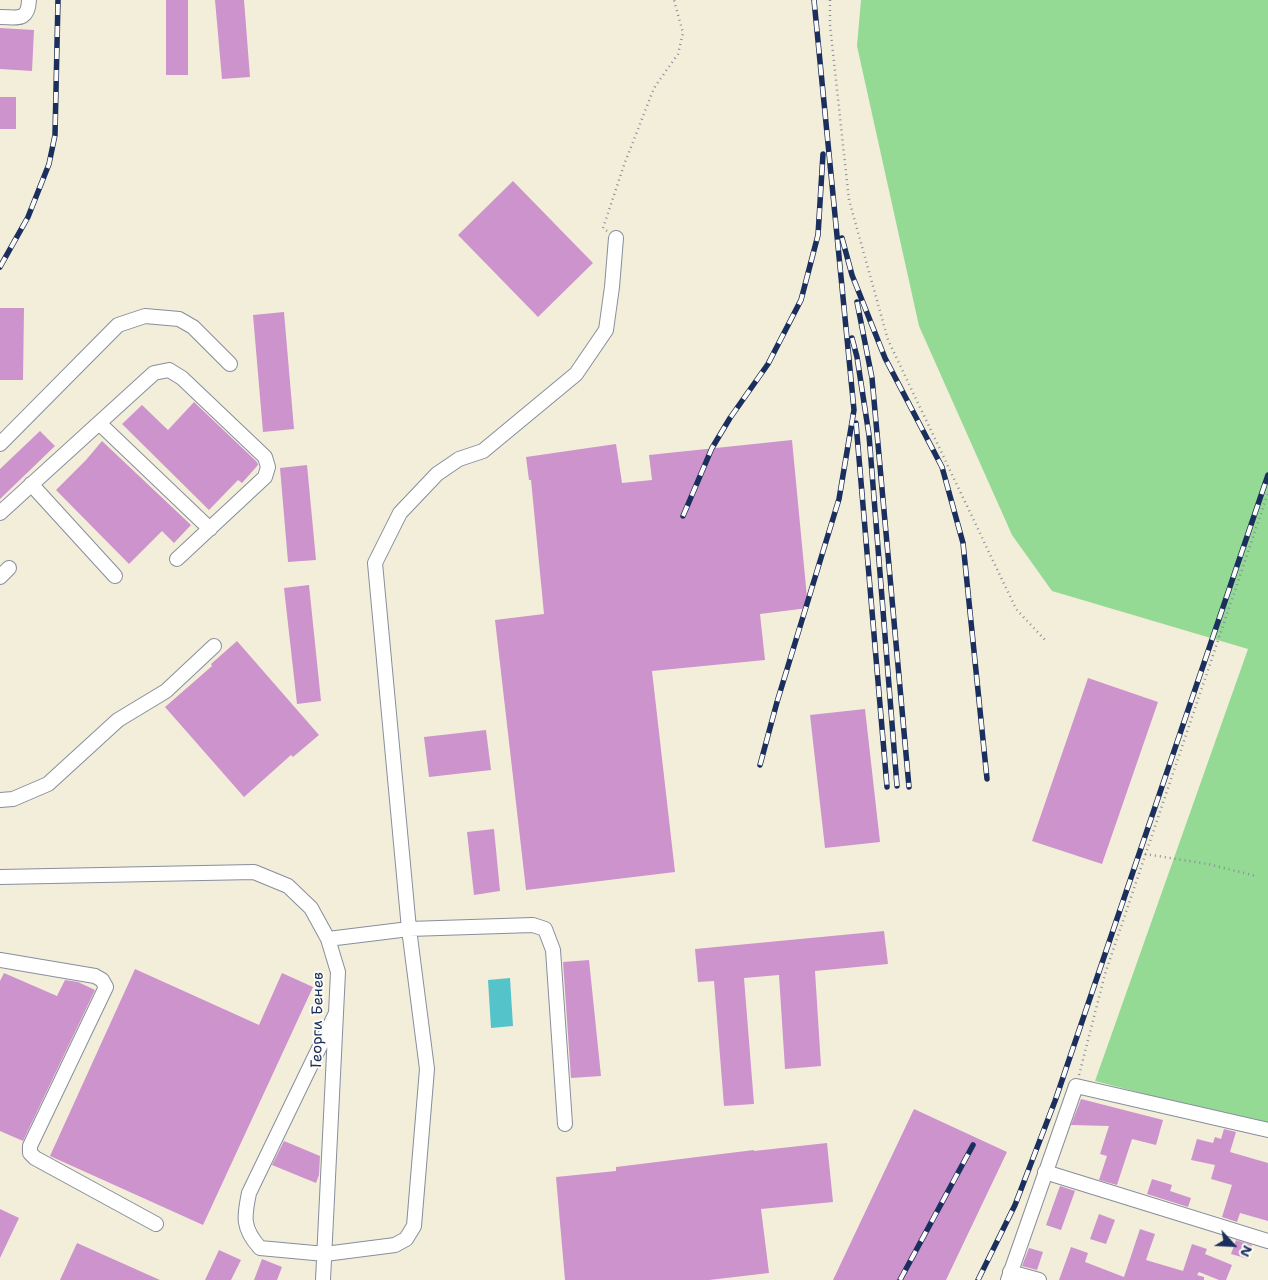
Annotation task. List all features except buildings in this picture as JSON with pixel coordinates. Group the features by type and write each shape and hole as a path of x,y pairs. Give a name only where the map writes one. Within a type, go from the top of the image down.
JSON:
{"street":[{"path":"0,17 20,18 26,15 29,0"},
{"path":"336,1013 249,1193 244,1218 251,1238 260,1248 325,1254 396,1245 406,1239 414,1226 427,1070 409,930 375,563 400,513 437,474 459,459 483,451 576,374 606,330 616,238"},
{"path":"0,444 118,325 145,316 179,319 193,327 230,364"},
{"path":"0,512 154,373 169,370 182,378 265,457 268,467 265,477 177,559"},
{"path":"99,423 210,529"},
{"path":"31,484 115,576"},
{"path":"0,800 14,799 48,784 118,720 166,691 214,646"},
{"name":"Георги Бенев","path":"0,877 254,872 288,886 311,908 328,939 338,972 323,1280"},
{"path":"328,939 409,930 533,925 545,929 553,950 565,1124"},
{"path":"0,960 95,976 102,980 106,987 30,1146 30,1153 35,1158 156,1224"},
{"path":"1039,1280 1009,1276 1076,1086 1268,1130"},
{"path":"1045,1172 1268,1241"}],"path":[{"path":"616,238 603,228 624,165 654,88 678,54 683,33 674,0"},
{"path":"830,0 830,25 849,200 888,340 1016,609 1046,641"},
{"path":"1076,1086 1105,974 1268,494"},
{"path":"1145,854 1208,864 1256,876"}],"green space":[{"path":"861,0 1268,0 1268,1126 1095,1081 1248,649 1052,591 1012,535 919,326 857,46"}],"water":[{"path":"510,978 513,1026 491,1028 488,980"}],"railway":[{"path":"0,267 28,217 49,164 55,135 58,0"},
{"path":"760,765 777,702 839,499 854,410 814,0"},
{"path":"683,516 712,448 730,418 768,364 801,300 818,235 823,154"},
{"path":"842,238 852,275 885,358 942,467 963,543 987,779"},
{"path":"857,302 872,378 909,787"},
{"path":"852,338 857,357 869,435 897,786"},
{"path":"856,423 887,787"},
{"path":"978,1280 1015,1205 1055,1101 1268,475"},
{"path":"900,1280 973,1145"}]}
